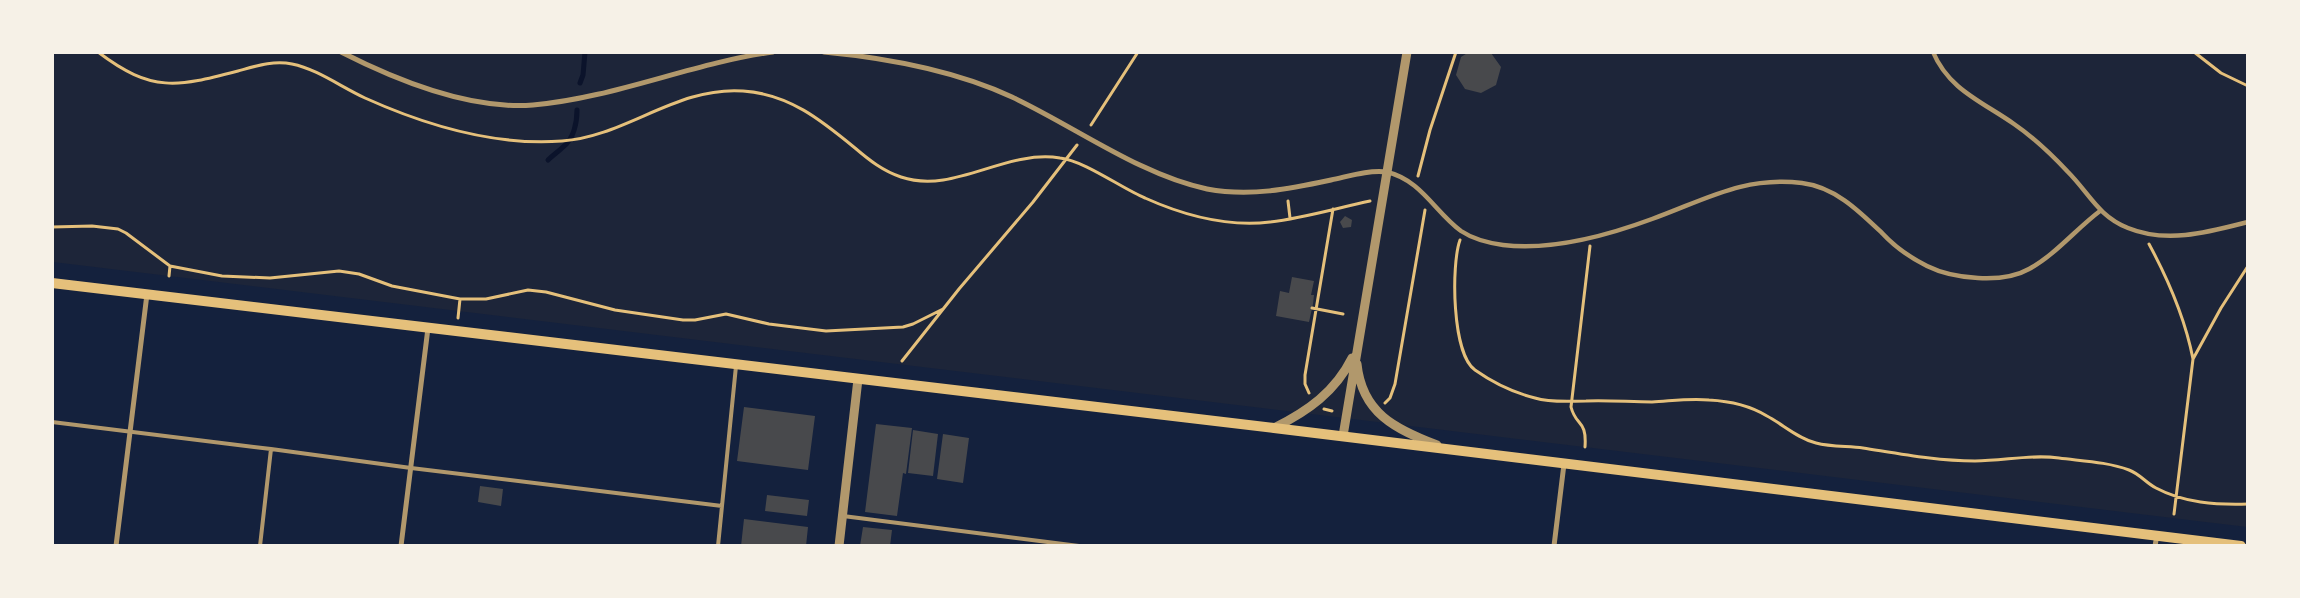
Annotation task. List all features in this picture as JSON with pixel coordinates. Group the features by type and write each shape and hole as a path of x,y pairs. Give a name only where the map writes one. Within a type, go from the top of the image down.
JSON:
{"main road":[{"path":"52,283 1343,436 2156,540 2241,546"}],"street":[{"path":"341,52 372,68 428,89 506,105 531,105 562,101 704,66 773,52"},
{"path":"824,52 883,60 948,74 975,83 1009,96 1143,165 1180,181 1205,188 1231,193 1256,193 1282,190 1367,172 1387,172 1401,177 1415,186 1463,232 1486,241 1522,246 1545,245 1592,236 1652,219 1705,196 1746,185 1775,181 1805,183 1845,200 1863,213 1883,235 1928,266 1951,273 1998,278 2012,276 2029,269 2100,211"},
{"path":"1343,436 1407,52"},
{"path":"1932,52 1937,63 1956,86 2014,124 2070,173 2100,211 2128,229 2157,235 2185,235 2248,222"},
{"path":"116,546 147,294"},
{"path":"401,546 428,327"},
{"path":"1274,428 1307,410 1322,398 1344,375 1356,352"},
{"path":"1356,352 1361,383 1369,402 1375,410 1398,428 1448,450"},
{"path":"839,546 858,379"},
{"path":"1554,546 1564,464"}],"lane":[{"path":"718,546 737,364"},
{"path":"52,422 722,506"},
{"path":"260,546 271,448"},
{"path":"843,516 1079,546"}],"path":[{"path":"98,52 127,72 140,78 177,83 196,81 260,65 291,64 305,68 373,102 431,122 498,139 538,143 574,140 607,133 686,99 714,92 739,90 760,93 799,106 873,163 889,172 916,181 945,180 1018,159 1047,157 1067,159 1142,197 1196,216 1235,223 1271,222 1360,203"},
{"path":"1091,125 1138,52"},
{"path":"1415,186 1430,130 1456,52"},
{"path":"2194,52 2221,73 2248,86"},
{"path":"902,361 943,309 1034,202 1077,145"},
{"path":"1382,406 1390,398 1395,384 1427,197"},
{"path":"1288,200 1290,218"},
{"path":"1312,397 1304,378 1314,309 1333,209"},
{"path":"52,227 92,226 118,229 170,266 213,274 251,278 288,277 326,271 349,272 392,286 460,300 486,299 518,291 536,290 599,306 683,320 695,320 726,314 769,324 826,330 903,327 943,309"},
{"path":"1463,232 1455,259 1455,276 1460,344 1465,359 1473,369 1524,394 1547,400 1653,402 1702,399 1736,403 1766,415 1795,434 1816,443 1877,450 1920,458 1973,461 2038,456 2056,458 2122,468 2141,476 2152,486 2176,497 2216,504 2248,504"},
{"path":"2142,232 2170,283 2189,340 2193,359 2174,514"},
{"path":"1585,447 1585,430 1573,414 1571,401 1592,236"},
{"path":"169,276 170,266"},
{"path":"2193,359 2225,300 2248,266"},
{"path":"458,318 460,300"},
{"path":"1314,309 1343,314"}],"shaded area":[{"path":"53,53 2247,53 2247,527 53,262"}],"building":[{"path":"1469,52 1491,53 1501,67 1496,85 1481,93 1465,89 1456,75 1461,57"},
{"path":"1345,216 1352,220 1351,227 1343,228 1340,222"},
{"path":"1292,277 1314,281 1311,295 1314,295 1313,304 1309,322 1276,316 1280,291 1289,293"},
{"path":"744,407 815,416 808,470 737,461"},
{"path":"876,424 912,428 906,474 903,473 897,516 865,512"},
{"path":"913,430 938,434 933,476 908,473"},
{"path":"943,434 969,438 963,483 937,479"},
{"path":"480,486 503,489 501,506 478,502"},
{"path":"767,495 809,500 807,516 765,511"},
{"path":"744,519 808,527 806,546 741,546"},
{"path":"863,527 892,530 890,546 860,546"}],"waterway":[{"path":"580,83 583,75 585,52"},
{"path":"548,160 570,140 577,110"}]}
